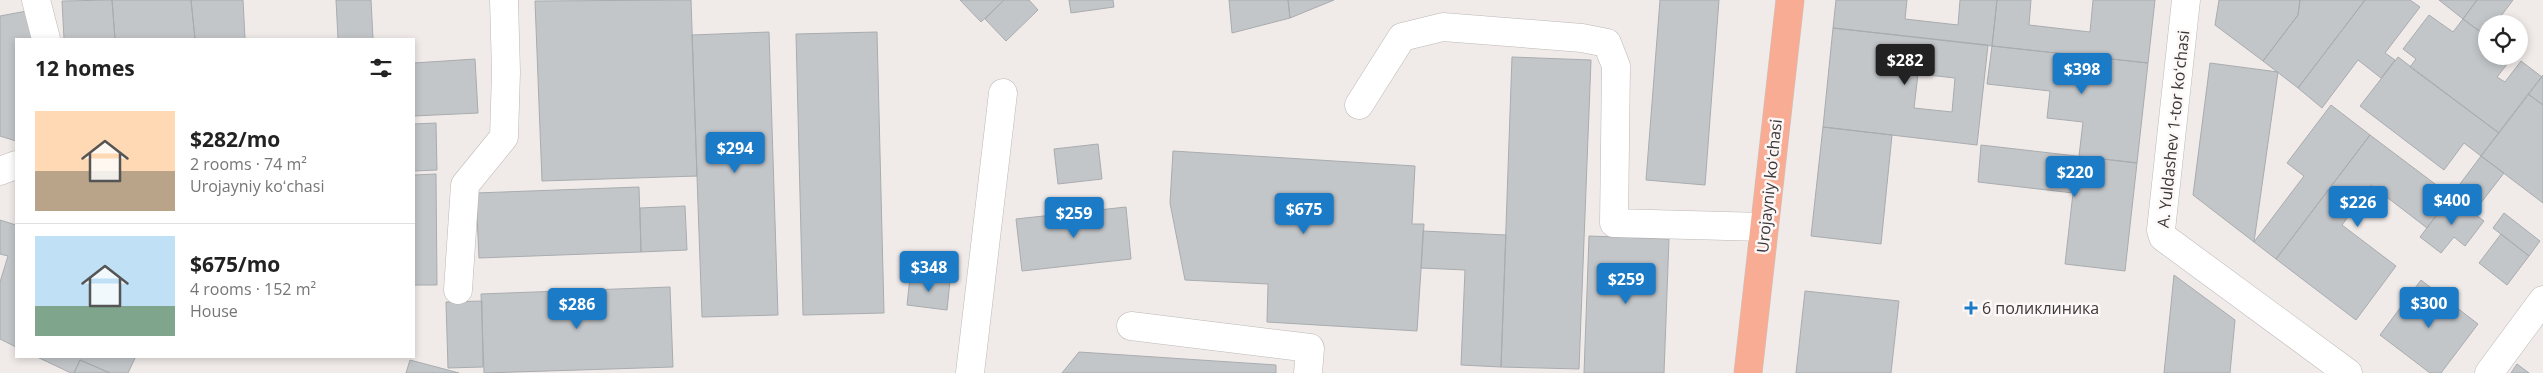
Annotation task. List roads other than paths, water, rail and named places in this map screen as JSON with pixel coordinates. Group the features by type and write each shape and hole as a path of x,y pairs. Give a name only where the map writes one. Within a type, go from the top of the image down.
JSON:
{"main road":[{"name":"Urоjayniy koʻchasi","path":"1748,373 1790,0"}],"street":[{"path":"458,290 464,185 504,137 506,72 504,0"},
{"name":"A. Yuldashev 1-tor koʻchasi","path":"2186,0 2161,230 2162,237 2348,373"},
{"path":"34,1 46,38"},
{"path":"1359,105 1402,37 1443,28 1582,38 1607,43 1616,66 1614,223 1764,227"},
{"path":"970,373 1003,92"},
{"path":"0,171 15,166"},
{"path":"2489,373 2543,300"},
{"path":"1131,326 1310,348 1308,373"}],"place":[{"name":"6 поликлиника","path":"1971,308"}]}
